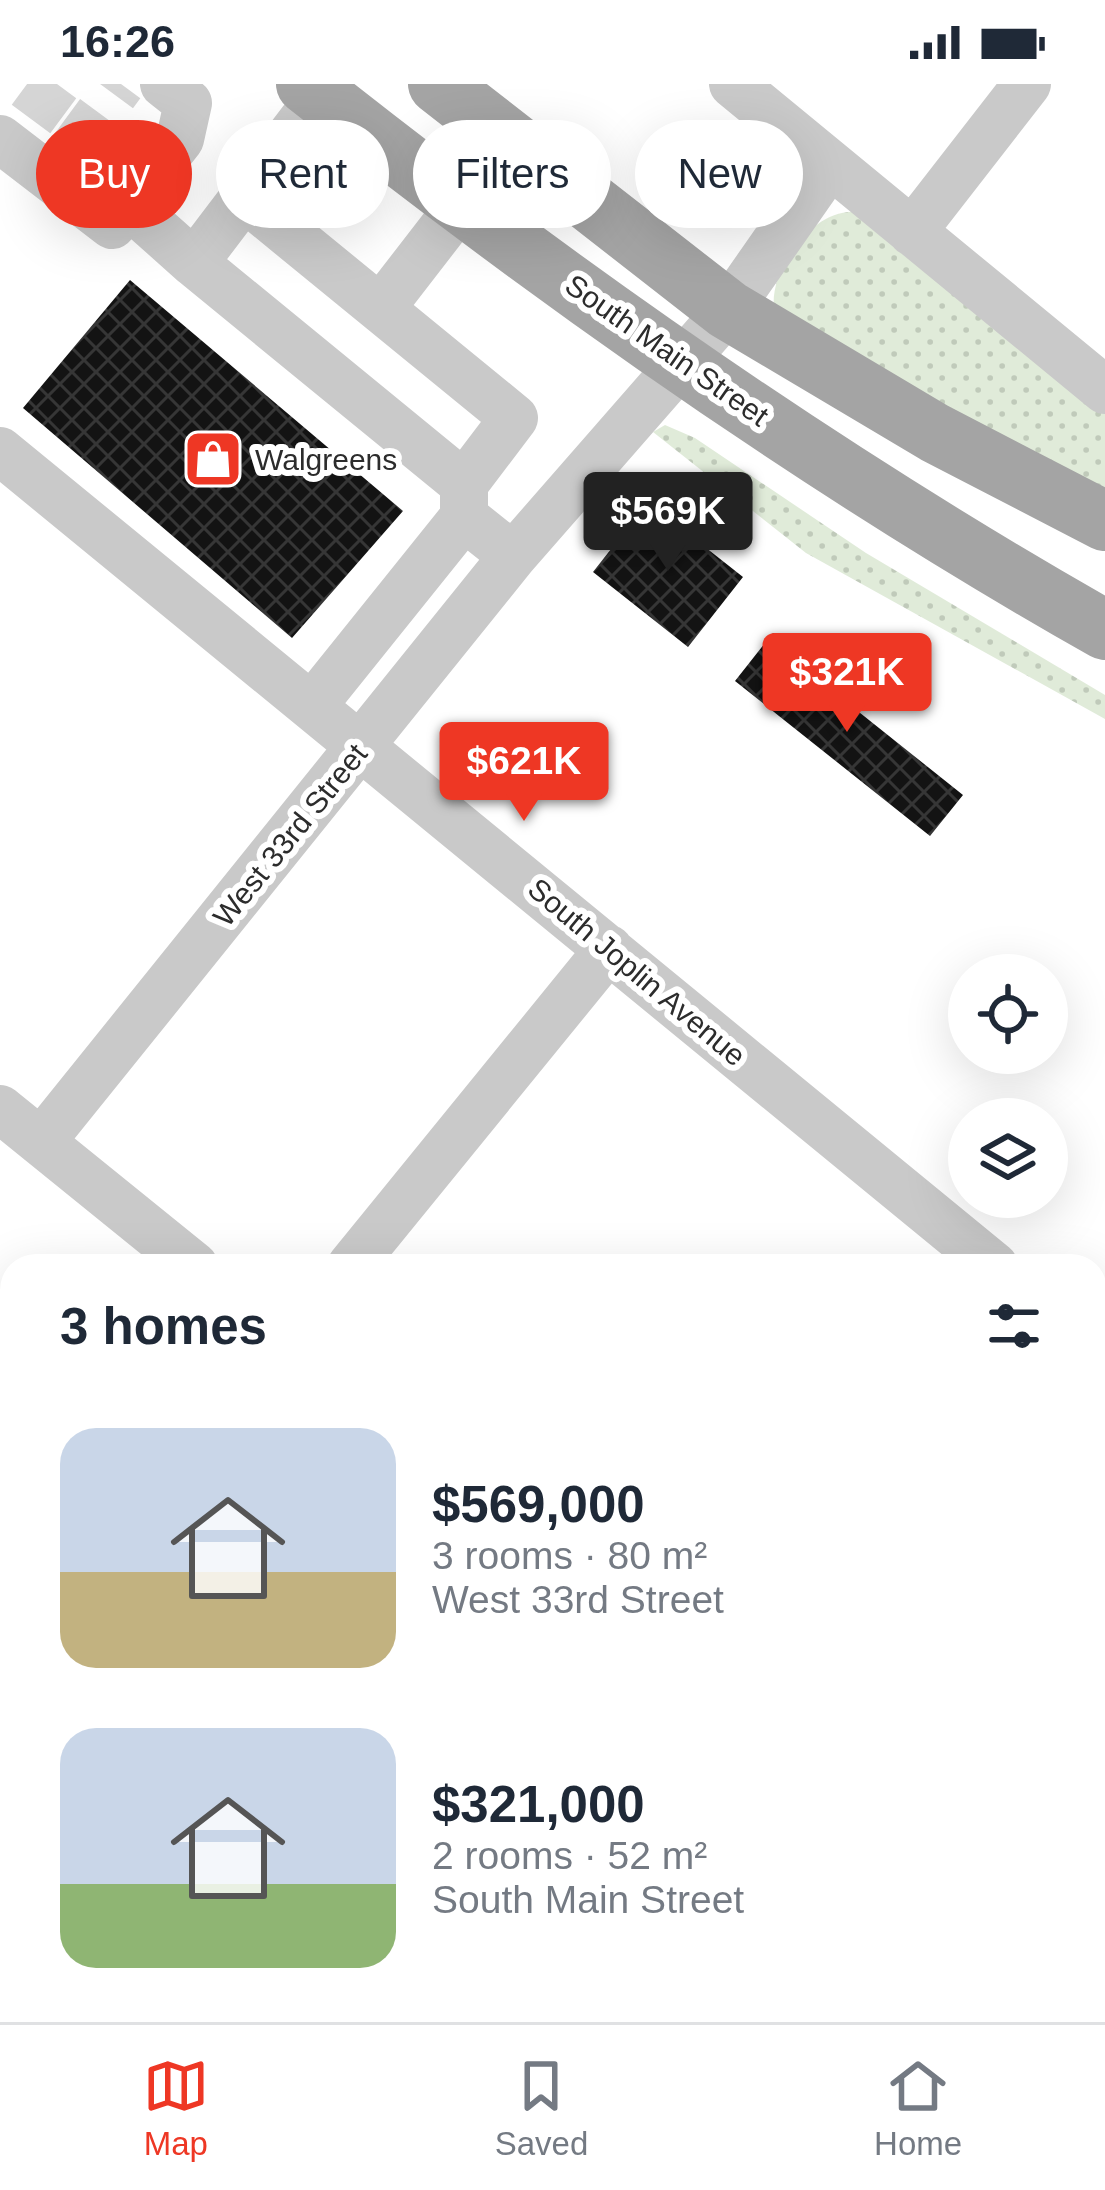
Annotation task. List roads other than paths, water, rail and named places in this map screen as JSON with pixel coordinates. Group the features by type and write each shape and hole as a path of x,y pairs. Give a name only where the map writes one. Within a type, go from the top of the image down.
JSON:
{"main road":[{"path":"438,84 728,310 935,433 1105,521"},
{"name":"South Main Street","path":"313,90 413,165"},
{"name":"South Main Street","path":"498,228 679,363 998,569 1105,630"}],"street":[{"path":"164,84 188,104 184,120"},
{"path":"733,84 1105,390"},
{"path":"913,232 1028,84"},
{"path":"294,120 313,90"},
{"name":"West 33rd Street","path":"41,1142 513,556 728,310 830,164"},
{"path":"155,228 464,501 513,556"},
{"path":"194,263 221,228"},
{"path":"282,228 514,418 464,501 313,704"},
{"path":"381,308 443,228"},
{"name":"South Joplin Avenue","path":"0,451 979,1254"},
{"path":"362,640 413,682"},
{"path":"360,1254 609,949"},
{"path":"0,1109 179,1254"}],"tunnel":[{"path":"31,119 57,84"},
{"path":"95,120 121,84"}],"place":[{"name":"Walgreens","path":"213,459"}]}
